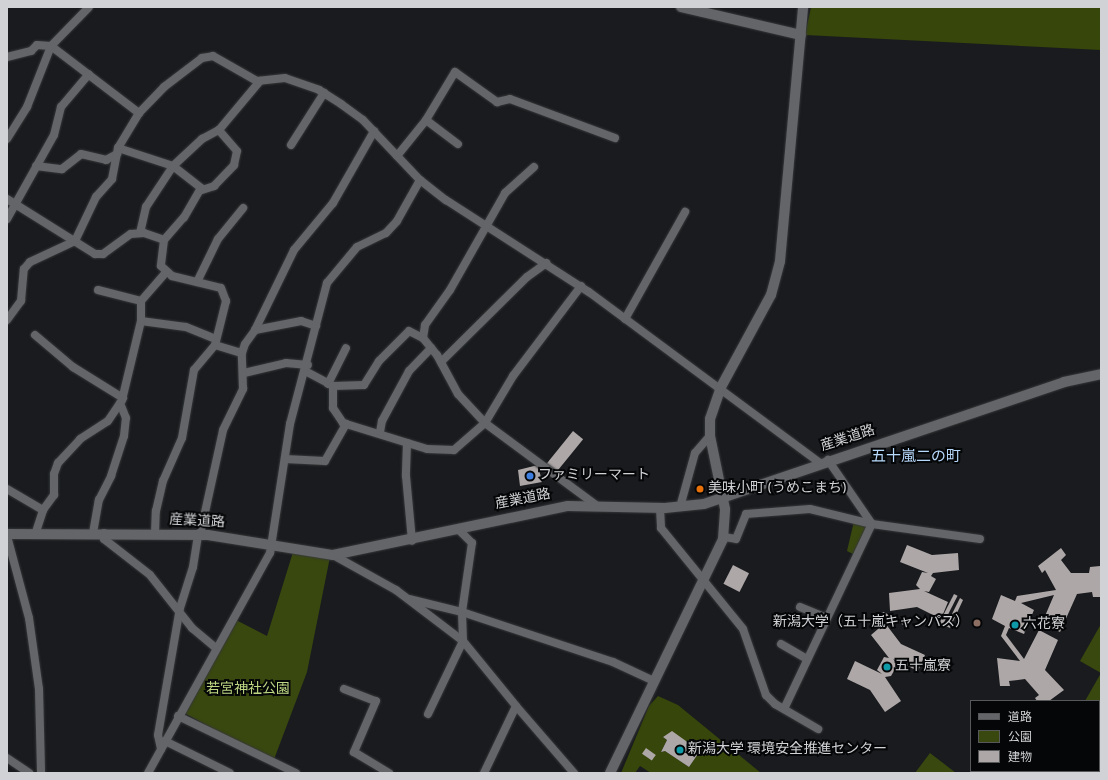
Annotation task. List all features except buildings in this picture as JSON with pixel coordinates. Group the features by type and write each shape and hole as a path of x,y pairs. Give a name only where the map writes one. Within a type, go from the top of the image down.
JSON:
{"street":[{"path":"7,139 27,107 51,46 89,7"},
{"path":"681,7 801,35"},
{"path":"610,773 652,680 724,537 723,498 710,436 710,418 722,387 771,295 780,261 803,7"},
{"path":"7,56 31,51 36,45 51,46 139,113"},
{"path":"7,320 21,301 24,269 30,262 75,241 96,197 112,179 117,151 139,113 164,87 208,56 260,81 284,78 324,93 374,131 420,180 581,286 824,462 872,524"},
{"path":"397,156 426,120 455,72 497,102 510,99 615,138"},
{"path":"7,219 54,135 61,107 89,74"},
{"path":"140,233 146,207 172,166 202,139 219,130 260,81"},
{"path":"291,145 324,93"},
{"path":"426,120 458,144"},
{"path":"156,534 157,504 182,438 194,370 216,342 226,294 221,288 165,272 159,258 164,240 202,190 214,186 234,165 237,151 219,130"},
{"path":"255,330 294,250 333,203 374,131"},
{"path":"36,166 62,169 81,154 106,160 117,151"},
{"path":"117,151 172,166 202,190"},
{"path":"423,338 425,325 450,290 486,224 505,193 534,167"},
{"path":"148,773 271,546 290,424 307,369 327,283 357,247 386,233 397,221 420,180"},
{"path":"7,199 100,255 120,239 140,233 164,240"},
{"path":"197,282 218,239 244,208"},
{"path":"625,319 685,212"},
{"path":"441,362 527,277 546,263"},
{"path":"35,535 43,510 54,495 58,463 80,439 108,420 122,400 141,320 141,301 165,272"},
{"path":"346,348 331,385 333,408 346,424 380,432 427,449 454,450 485,423 513,376 581,286"},
{"path":"98,290 141,301"},
{"path":"141,320 186,327 242,353"},
{"path":"160,749 158,735 179,613 199,535 223,430 243,389 244,372 242,353 250,333 255,330 301,321 316,326"},
{"path":"244,372 286,363 307,369 331,385 368,383 379,361 405,333 409,331 423,338 432,348 458,394 485,423 596,505"},
{"path":"35,335 74,367 122,400 126,418 124,436 111,476 99,500 93,533"},
{"path":"380,432 382,421 409,371 432,348"},
{"name":"産業道路","path":"7,535 104,533 199,535 333,555 412,541 527,512 596,505 660,508 680,507 723,498 824,462 1064,382 1101,374"},
{"path":"285,459 325,461 346,424"},
{"path":"680,507 695,453 710,436"},
{"path":"407,443 406,476 412,541"},
{"path":"7,489 43,510"},
{"path":"660,508 661,528 743,629 766,694 784,709 818,729"},
{"path":"724,537 736,539 746,514 756,511 810,509 872,524 980,539"},
{"path":"784,709 872,524"},
{"path":"428,714 464,641 462,612 472,543 458,530"},
{"path":"104,533 107,542 150,575 179,613 215,647"},
{"path":"7,535 28,618 35,665 41,773"},
{"path":"333,555 409,599 464,641 516,706 574,773"},
{"path":"409,599 462,612 613,662 652,680"},
{"path":"800,607 827,618"},
{"path":"781,644 807,659"},
{"path":"344,689 376,701 354,752 389,773"},
{"path":"484,773 516,706"},
{"path":"178,716 296,773"},
{"path":"165,740 230,773"},
{"path":"7,758 29,773"}],"green space":[{"path":"811,7 1101,7 1101,50 805,35"},
{"path":"854,521 867,525 855,555 847,551"},
{"name":"若宮神社公園","path":"293,552 330,557 307,672 273,762 179,710 234,619 267,636"},
{"path":"1101,624 1101,673 1080,661"},
{"path":"1101,673 1101,745 1100,700 1086,700"},
{"path":"658,696 678,705 761,773 651,773 640,766 635,773 621,773 649,706","holes":["672,732 700,751 689,767 665,751 661,752 667,740 663,737"]},
{"path":"930,753 956,773 915,773"}],"place":[{"name":"ファミリーマート","path":"530,476"},
{"name":"美味小町 (うめこまち)","path":"700,489"},
{"name":"新潟大学（五十嵐キャンパス）","path":"977,623"},
{"name":"六花寮","path":"1015,625"},
{"name":"五十嵐寮","path":"887,667"},
{"name":"新潟大学 環境安全推進センター","path":"680,750"}],"district":[{"name":"五十嵐二の町","path":"916,458"}]}
